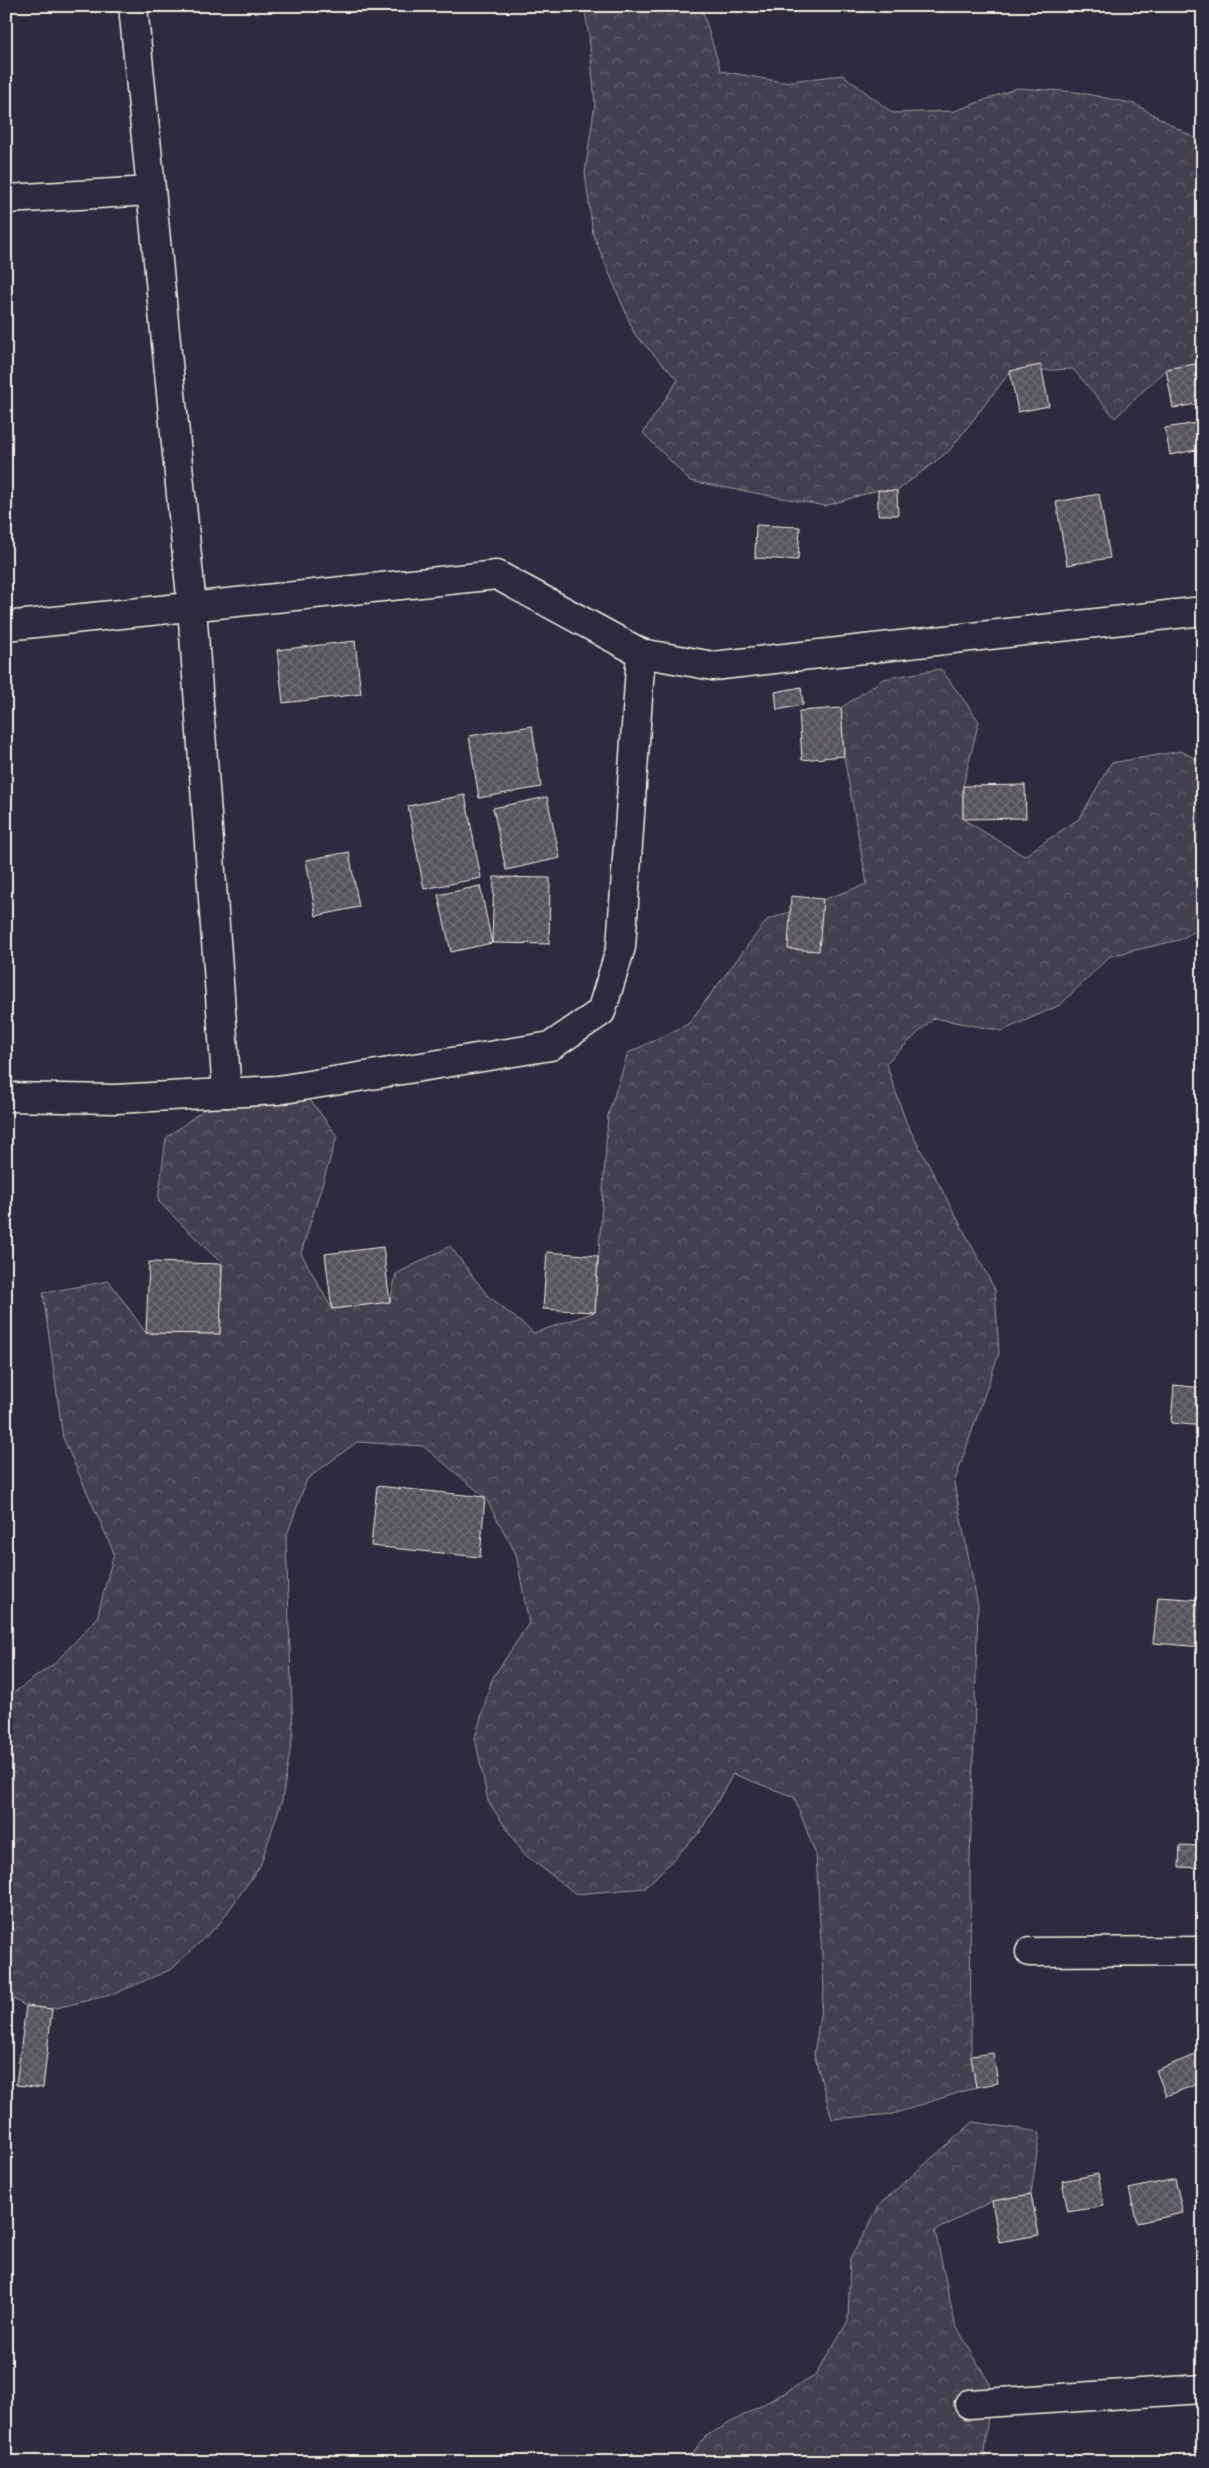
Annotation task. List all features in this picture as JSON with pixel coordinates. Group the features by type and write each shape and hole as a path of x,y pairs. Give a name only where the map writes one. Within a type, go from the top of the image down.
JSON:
{"street":[{"path":"133,6 192,607 228,1093"},
{"path":"6,198 151,191"},
{"path":"6,626 497,575 641,653 713,666 1203,611"},
{"path":"6,1098 116,1099 278,1090 551,1046 601,1012 620,946 641,653"},
{"path":"1030,1952 1203,1951"},
{"path":"969,2404 1203,2389"}],"green space":[{"path":"584,6 701,6 721,71 782,82 843,75 893,113 955,111 1017,88 1077,92 1135,104 1203,143 1203,367 1196,364 1166,369 1115,418 1073,369 1010,372 950,450 897,491 878,490 825,506 690,481 643,433 678,380 635,335 593,234 585,173 595,103 589,36"},
{"path":"941,669 979,721 963,786 963,819 1024,856 1080,818 1111,763 1181,751 1203,763 1203,927 1179,940 1110,956 1060,1005 1002,1031 934,1018 886,1063 906,1122 995,1290 999,1353 954,1483 978,1606 970,1859 971,2056 976,2087 893,2114 832,2119 814,2054 824,1990 816,1855 794,1797 733,1774 700,1832 645,1888 576,1894 523,1853 488,1801 475,1738 492,1679 529,1623 516,1554 485,1497 423,1446 357,1442 307,1479 286,1538 293,1733 282,1800 260,1866 220,1923 172,1969 114,1994 52,2009 26,2006 6,1995 6,1698 55,1663 97,1618 114,1553 63,1438 43,1293 109,1281 146,1333 220,1334 222,1264 158,1201 166,1138 215,1101 300,1086 337,1136 301,1253 332,1309 390,1302 396,1274 450,1246 487,1295 534,1333 595,1312 608,1115 628,1053 688,1024 767,920 867,884 844,757 841,708 883,679"},
{"path":"973,2122 1040,2132 1031,2194 992,2201 935,2231 955,2324 991,2386 984,2452 986,2462 685,2462 706,2436 815,2376 848,2321 850,2259 881,2203"}],"building":[{"path":"1196,364 1203,403 1173,408 1166,369"},
{"path":"1041,365 1049,406 1018,412 1010,371"},
{"path":"1203,422 1203,473 1200,473 1196,450 1170,455 1165,428"},
{"path":"878,490 897,491 898,515 878,515"},
{"path":"1099,494 1110,558 1067,565 1056,502"},
{"path":"756,525 800,527 798,560 755,558"},
{"path":"355,641 361,694 283,703 277,650"},
{"path":"801,687 803,705 777,710 775,692"},
{"path":"841,708 844,756 802,760 799,711"},
{"path":"532,726 541,787 479,798 469,736"},
{"path":"1025,785 1026,818 963,819 963,786"},
{"path":"465,795 481,878 424,889 408,806"},
{"path":"547,797 560,858 506,870 493,808"},
{"path":"349,852 359,907 316,916 306,860"},
{"path":"494,877 550,878 549,944 492,943"},
{"path":"480,886 492,943 451,952 438,895"},
{"path":"791,896 823,899 819,951 788,949"},
{"path":"1200,1179 1203,1179 1203,1216 1195,1215"},
{"path":"383,1247 390,1302 332,1309 325,1254"},
{"path":"547,1252 598,1256 595,1312 543,1309"},
{"path":"149,1262 222,1264 220,1334 146,1333"},
{"path":"1174,1385 1203,1388 1203,1426 1171,1423"},
{"path":"377,1486 485,1497 480,1557 371,1546"},
{"path":"1158,1597 1203,1600 1203,1647 1153,1643"},
{"path":"1180,1845 1203,1846 1203,1868 1179,1867"},
{"path":"26,2006 52,2009 43,2088 16,2085"},
{"path":"993,2053 998,2083 976,2087 971,2056"},
{"path":"1198,2054 1203,2067 1203,2082 1166,2096 1156,2070"},
{"path":"1098,2174 1104,2206 1068,2212 1062,2181"},
{"path":"1175,2179 1183,2213 1137,2223 1129,2189"},
{"path":"1031,2194 1039,2235 999,2242 992,2201"},
{"path":"633,2453 635,2462 597,2462"}]}
